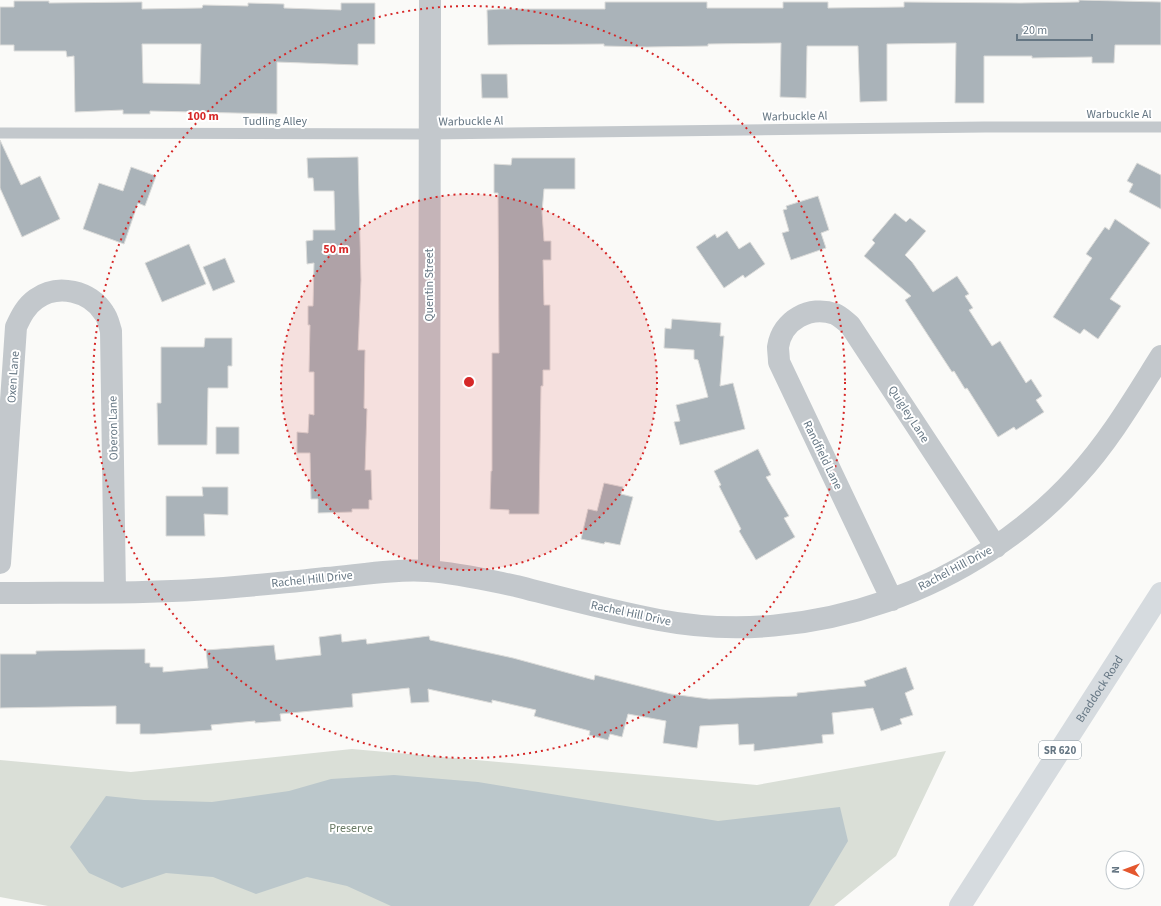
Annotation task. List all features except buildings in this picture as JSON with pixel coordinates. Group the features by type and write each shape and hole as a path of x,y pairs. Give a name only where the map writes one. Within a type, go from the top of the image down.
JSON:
{"main road":[{"name":"Braddock Road","path":"960,906 1161,593"}],"street":[{"name":"Quentin Street","path":"429,571 430,0"},
{"name":"Oxen Lane","path":"0,563 16,327 23,312 36,299 53,291 65,290"},
{"name":"Oberon Lane","path":"65,290 77,292 92,300 105,314 111,331 115,592"},
{"name":"Quigley Lane","path":"803,314 820,311 836,314 850,325 996,547"},
{"name":"Randfield Lane","path":"803,314 791,322 783,333 778,347 779,362 892,600"},
{"name":"Rachel Hill Drive","path":"0,593 115,592 220,588 392,571 429,571 474,577 661,621 716,627 772,626 819,620 865,609 892,600 943,578 996,547 1036,516 1077,477 1112,433 1161,356"}],"lane":[{"name":"Warbuckle Al","path":"430,134 992,127 1161,127"},
{"name":"Tudling Alley","path":"0,133 430,134"}],"green space":[{"name":"Preserve","path":"352,749 757,785 946,751 896,856 834,906 48,906 0,897 0,760 131,772"}],"shaded area":[{"path":"394,775 478,782 718,821 840,807 848,841 809,906 391,906 347,886 307,877 256,894 213,877 166,873 122,888 89,873 70,847 106,796 144,800 212,802 289,791 331,779"}]}
